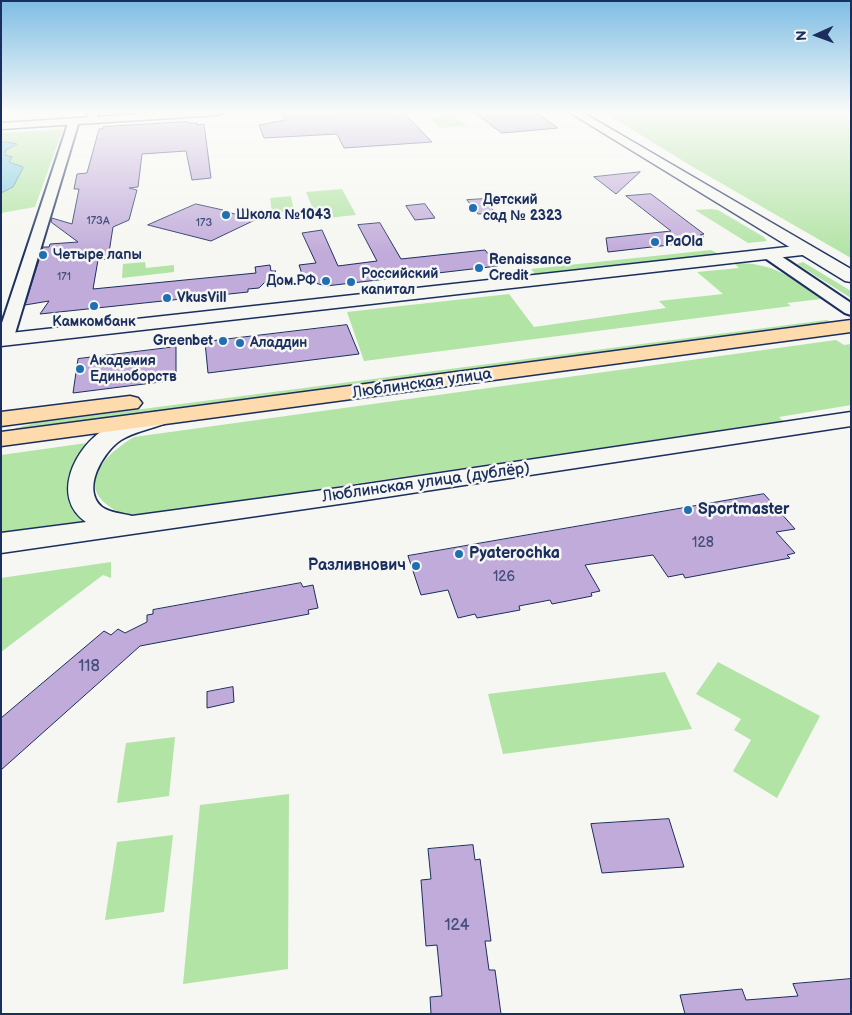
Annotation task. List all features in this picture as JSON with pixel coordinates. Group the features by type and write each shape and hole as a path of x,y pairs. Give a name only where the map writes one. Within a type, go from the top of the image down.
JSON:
{"main road":[{"name":"Люблинская улица","path":"1,419 823,313 848,321"},
{"name":"Люблинская улица","path":"1,439 156,419 848,321"}],"street":[{"path":"62,159 2,343 804,250"},
{"path":"654,159 851,277"},
{"path":"770,255 848,321"},
{"path":"134,524 105,520 92,513 80,490 81,480 84,468 109,437 123,429 156,419"},
{"name":"Люблинская улица (дублёр)","path":"1,543 353,494 851,419"}],"green space":[{"path":"1,159 52,159 35,207 1,213"},
{"path":"681,159 851,159 851,258"},
{"path":"342,189 356,215 317,219 306,192"},
{"path":"291,196 294,211 272,213 270,198"},
{"path":"695,210 718,210 764,237 767,241 748,243"},
{"path":"711,250 719,254 535,274 531,269"},
{"path":"145,262 146,268 174,265 174,272 122,278 123,264"},
{"path":"803,262 851,291 851,298 797,264"},
{"path":"734,263 760,265 781,272 821,299 787,303 791,306 364,361 347,312 509,294 534,327 666,308 659,301 723,294 697,272 739,268"},
{"path":"826,320 833,322 16,430 16,428 35,423"},
{"path":"836,340 844,345 851,344 851,405 779,417 783,421 130,517 112,508 101,499 95,489 95,478 100,467 108,457 134,437"},
{"path":"94,442 73,507 83,521 1,532 1,455"},
{"path":"111,562 111,578 103,575 1,652 1,578"},
{"path":"718,662 820,716 777,798 733,771 751,740 734,730 741,719 696,694"},
{"path":"665,672 692,729 503,754 488,694"},
{"path":"175,737 169,796 117,803 126,743"},
{"path":"289,794 288,969 183,984 200,805"},
{"path":"173,835 164,912 105,920 117,842"}],"water":[{"path":"1,159 11,159 9,162 23,168 13,187 1,193"}],"building":[{"path":"91,159 141,159 138,187 129,188 137,190 129,220 113,227 108,259 98,260 93,289 256,273 255,267 270,265 271,271 276,271 259,288 248,289 248,292 40,314 49,301 25,305 43,247 49,247 50,244 78,242 51,222 52,218 72,224 79,189 74,189 77,174 87,173"},
{"path":"188,159 209,159 211,178 192,180"},
{"path":"640,172 616,194 594,177"},
{"path":"651,194 704,234 700,235 704,237 700,238 704,241 608,252 606,238 671,231 626,196"},
{"path":"483,199 496,213 478,214 467,200"},
{"path":"196,204 257,219 211,241 148,225"},
{"path":"425,204 435,218 415,220 406,206"},
{"path":"380,223 401,259 485,250 498,266 326,286 304,280 299,265 316,263 302,233 322,230 338,266 377,261 358,225"},
{"path":"347,325 359,354 208,373 205,342"},
{"path":"176,347 176,380 73,393 78,359"},
{"path":"764,494 795,529 776,532 795,553 787,555 790,558 685,578 683,574 668,577 653,555 585,565 600,591 591,593 592,596 552,604 550,600 519,606 520,610 477,618 475,614 458,618 448,590 421,595 408,556"},
{"path":"301,583 303,587 313,585 318,608 308,610 309,614 140,646 1,770 1,718 104,631 111,635 118,629 125,633 147,622 147,615 153,614 153,610"},
{"path":"233,687 234,702 207,708 207,692"},
{"path":"669,819 684,867 602,873 591,824"},
{"path":"473,845 475,860 480,859 491,941 485,941 489,970 495,970 501,1014 431,1014 430,997 442,996 437,945 426,946 421,880 431,879 428,849"},
{"path":"851,979 851,1014 685,1014 680,995 742,989 746,1000 798,996 793,984"}],"place":[{"name":"Детский сад № 2323","path":"473,208"},
{"name":"Школа №1043","path":"226,215"},
{"name":"PaOla","path":"655,242"},
{"name":"Четыре лапы","path":"43,255"},
{"name":"Renaissance Credit","path":"479,268"},
{"name":"Дом.РФ","path":"326,281"},
{"name":"Российский капитал","path":"351,282"},
{"name":"VkusVill","path":"167,298"},
{"name":"Камкомбанк","path":"94,306"},
{"name":"Greenbet","path":"223,341"},
{"name":"Аладдин","path":"240,343"},
{"name":"Академия Единоборств","path":"80,369"},
{"name":"Sportmaster","path":"688,510"},
{"name":"Pyaterochka","path":"459,554"},
{"name":"Разливнович","path":"416,566"}]}
